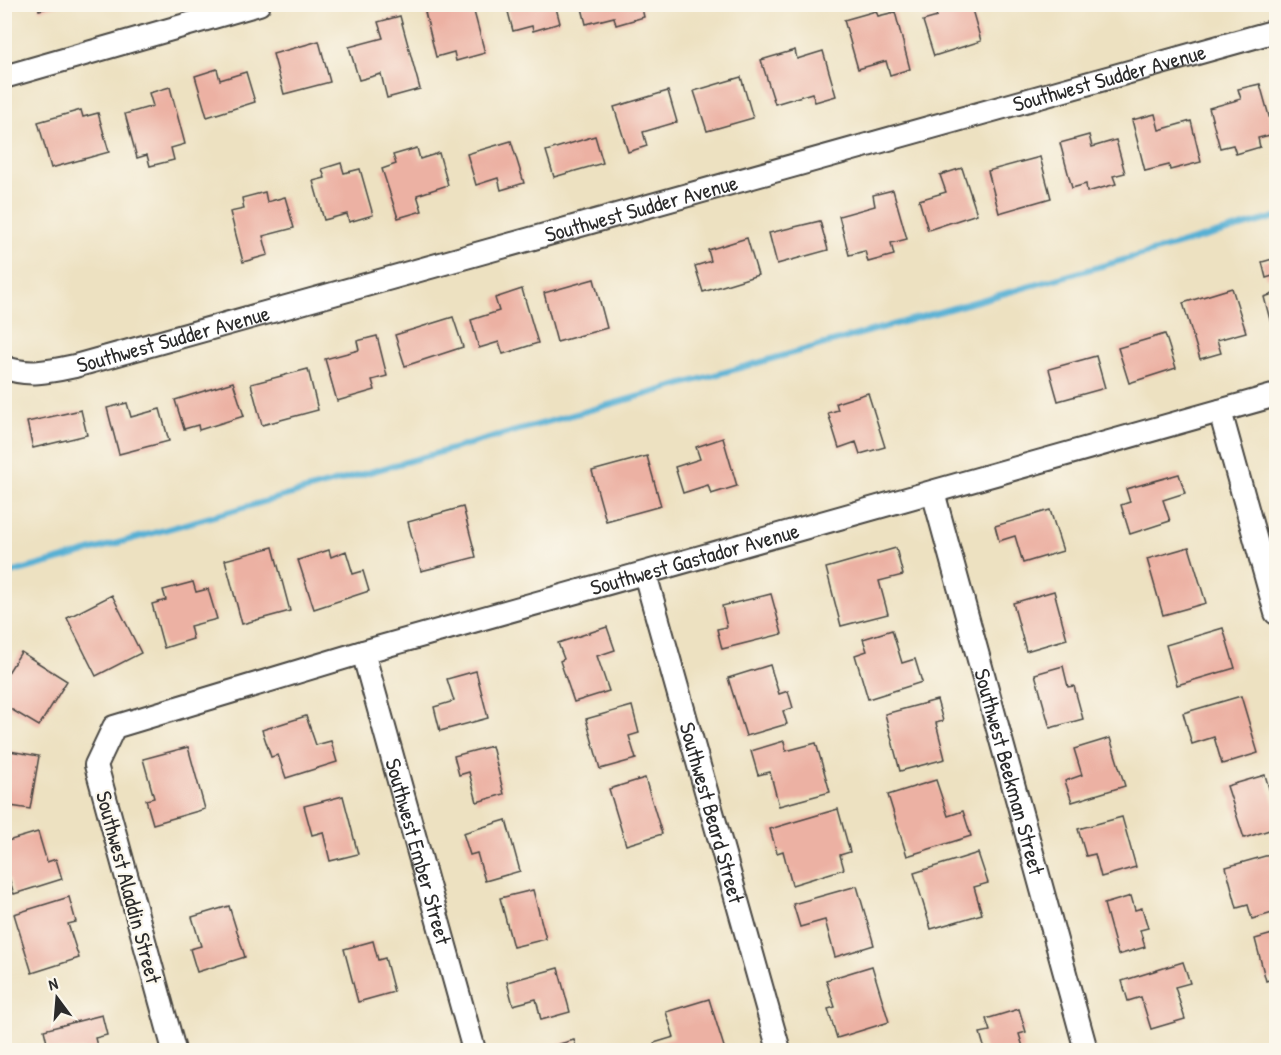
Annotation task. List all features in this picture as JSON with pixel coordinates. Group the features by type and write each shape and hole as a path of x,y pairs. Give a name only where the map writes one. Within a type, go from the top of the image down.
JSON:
{"street":[{"path":"4,77 259,4"},
{"name":"Southwest Sudder Avenue","path":"4,368 28,373 49,372 75,366 1276,31"},
{"name":"Southwest Gastador Avenue","path":"114,727 363,652 1276,395"},
{"path":"1220,411 1276,613"},
{"name":"Southwest Beekman Street","path":"933,492 1086,1050"},
{"name":"Southwest Beard Street","path":"645,574 778,1050"},
{"name":"Southwest Ember Street","path":"363,652 474,1050"},
{"name":"Southwest Aladdin Street","path":"114,727 96,765 174,1050"}],"building":[{"path":"38,4 58,4 59,5 39,10"},
{"path":"455,4 472,4 485,53 456,61 454,52 436,57 425,12"},
{"path":"506,4 555,4 560,23 533,31 532,26 513,31"},
{"path":"581,4 641,4 644,17 616,25 614,17 586,24"},
{"path":"954,4 956,11 971,6 981,41 934,56 923,21 937,17 933,5"},
{"path":"876,11 878,16 895,12 910,69 890,75 886,61 858,69 844,20"},
{"path":"400,16 420,89 387,98 381,74 359,80 349,47 383,38 378,22"},
{"path":"319,41 330,82 284,94 273,54"},
{"path":"795,50 797,59 823,51 836,96 815,102 812,93 775,104 761,60"},
{"path":"217,69 220,80 246,72 255,102 207,117 195,76"},
{"path":"741,77 753,118 707,131 694,91"},
{"path":"1260,84 1274,134 1258,138 1260,147 1236,154 1233,145 1220,148 1209,108 1241,99 1238,89"},
{"path":"170,87 185,144 171,148 174,160 150,166 147,155 137,158 125,114 153,106 149,93"},
{"path":"668,91 677,122 643,132 647,146 628,152 614,107"},
{"path":"81,110 83,117 98,113 109,152 51,168 38,122"},
{"path":"1155,114 1159,130 1191,121 1201,162 1170,170 1169,165 1145,171 1132,120"},
{"path":"1089,135 1092,147 1116,140 1125,173 1113,176 1116,184 1087,192 1086,184 1072,188 1060,143"},
{"path":"595,136 603,163 554,177 546,151"},
{"path":"511,141 524,183 501,190 498,178 476,185 467,154"},
{"path":"417,148 420,159 439,153 448,185 417,195 422,211 398,218 382,169 396,164 393,155"},
{"path":"1040,157 1051,198 999,213 988,171"},
{"path":"341,163 344,173 360,169 373,215 349,222 347,214 324,220 313,181 325,178 322,169"},
{"path":"962,168 977,214 928,230 919,200 946,192 940,175"},
{"path":"893,190 907,239 891,243 894,255 868,262 865,251 849,255 839,216 875,206 873,195"},
{"path":"265,192 267,202 285,197 294,228 263,236 268,255 243,262 230,212 244,209 242,198"},
{"path":"820,221 828,250 777,264 769,233"},
{"path":"747,238 758,275 703,292 695,266 711,261 708,250"},
{"path":"1276,258 1276,275 1266,278 1262,262"},
{"path":"594,279 607,328 557,342 544,293"},
{"path":"1232,288 1246,332 1217,340 1221,353 1200,359 1183,303"},
{"path":"522,289 538,343 503,354 499,342 479,348 471,320 499,311 495,298"},
{"path":"1276,293 1276,334 1274,335 1264,297"},
{"path":"453,317 463,347 405,366 395,335"},
{"path":"1165,334 1176,368 1129,383 1118,348"},
{"path":"377,336 387,376 372,380 375,390 337,401 325,359 359,350 357,341"},
{"path":"1096,356 1105,388 1058,401 1049,369"},
{"path":"308,369 318,410 262,425 251,384"},
{"path":"233,382 244,416 199,430 198,425 184,429 175,400"},
{"path":"868,393 885,447 860,454 856,442 839,448 828,413 838,410 836,403"},
{"path":"127,403 131,417 160,409 169,441 119,454 107,408"},
{"path":"81,410 87,435 33,448 27,422"},
{"path":"723,438 737,486 711,494 708,485 683,493 675,467 700,459 696,447"},
{"path":"647,456 661,506 606,521 592,471"},
{"path":"1179,474 1185,493 1163,500 1170,521 1130,534 1121,505 1130,502 1126,489"},
{"path":"463,507 476,557 421,571 408,522"},
{"path":"1050,510 1063,551 1023,563 1015,536 999,541 995,526"},
{"path":"273,547 290,611 242,624 225,560"},
{"path":"1189,547 1206,603 1163,615 1147,559"},
{"path":"896,548 903,575 879,581 888,614 841,626 826,568"},
{"path":"329,550 331,557 346,551 353,574 363,571 369,591 314,609 298,560"},
{"path":"193,582 196,592 208,589 217,619 190,626 193,639 164,648 152,604 166,600 163,590"},
{"path":"1054,591 1067,639 1026,651 1013,603"},
{"path":"771,594 782,634 722,649 717,629 727,627 722,606"},
{"path":"112,595 141,653 96,676 67,618"},
{"path":"607,627 615,650 597,656 609,691 574,702 560,661 564,659 558,643"},
{"path":"1223,628 1235,668 1177,685 1166,645"},
{"path":"892,630 902,663 915,659 922,682 868,699 855,655 867,651 863,639"},
{"path":"21,652 67,681 39,726 4,705 4,679"},
{"path":"770,665 779,694 788,691 793,708 783,711 787,724 746,736 728,678"},
{"path":"1063,666 1068,687 1074,686 1083,719 1050,728 1035,674"},
{"path":"476,671 488,718 440,731 434,707 454,701 447,679"},
{"path":"1241,696 1258,753 1222,764 1214,737 1192,744 1183,713"},
{"path":"937,700 943,721 936,723 945,759 900,771 885,714"},
{"path":"632,706 639,733 629,736 636,759 600,769 586,719"},
{"path":"306,716 316,745 331,741 337,762 286,778 278,755 271,757 262,730"},
{"path":"1110,738 1125,786 1072,802 1065,781 1082,775 1074,749"},
{"path":"784,741 786,751 816,743 830,792 779,806 770,772 758,775 751,751"},
{"path":"492,746 504,794 477,802 469,772 459,775 454,756"},
{"path":"188,747 205,809 153,824 146,800 154,798 143,759"},
{"path":"4,750 39,756 30,809 4,805"},
{"path":"1265,775 1276,811 1276,828 1244,838 1227,786"},
{"path":"645,778 662,834 626,845 609,789"},
{"path":"936,780 948,816 963,811 971,836 907,856 888,795"},
{"path":"343,796 358,854 330,861 323,832 312,835 304,806"},
{"path":"838,809 850,852 840,855 844,869 792,885 783,851 777,853 770,829"},
{"path":"1122,817 1136,867 1101,877 1095,854 1086,856 1078,829"},
{"path":"506,820 520,871 485,881 477,853 470,855 463,833"},
{"path":"38,832 47,862 56,859 62,879 14,894 9,878 4,880 4,842"},
{"path":"978,853 988,883 974,887 982,914 931,929 914,873"},
{"path":"1276,853 1276,912 1252,919 1248,905 1237,908 1226,867"},
{"path":"857,886 874,945 835,957 825,920 800,927 793,904"},
{"path":"533,890 546,939 513,947 500,898"},
{"path":"1131,896 1135,910 1142,908 1148,928 1140,930 1145,947 1118,955 1104,904"},
{"path":"69,897 76,922 68,924 79,958 32,973 14,914"},
{"path":"229,906 245,957 197,972 190,949 201,946 192,917"},
{"path":"1276,933 1276,993 1272,979 1266,981 1255,939"},
{"path":"373,941 378,960 385,958 394,992 358,1002 344,949"},
{"path":"1183,962 1190,983 1175,987 1185,1019 1151,1029 1141,997 1128,1001 1122,981"},
{"path":"872,966 889,1022 837,1038 828,1009 835,1007 826,980"},
{"path":"558,968 570,1012 541,1020 536,999 513,1005 507,982"},
{"path":"709,999 725,1050 656,1050 654,1043 674,1037 666,1012"},
{"path":"1019,1009 1026,1032 1019,1034 1024,1050 985,1050 980,1033 990,1031 986,1019"},
{"path":"102,1015 107,1035 95,1038 98,1050 40,1050 48,1047 44,1030"},
{"path":"574,1040 577,1050 538,1050"}],"waterway":[{"path":"4,575 1276,217"}]}
